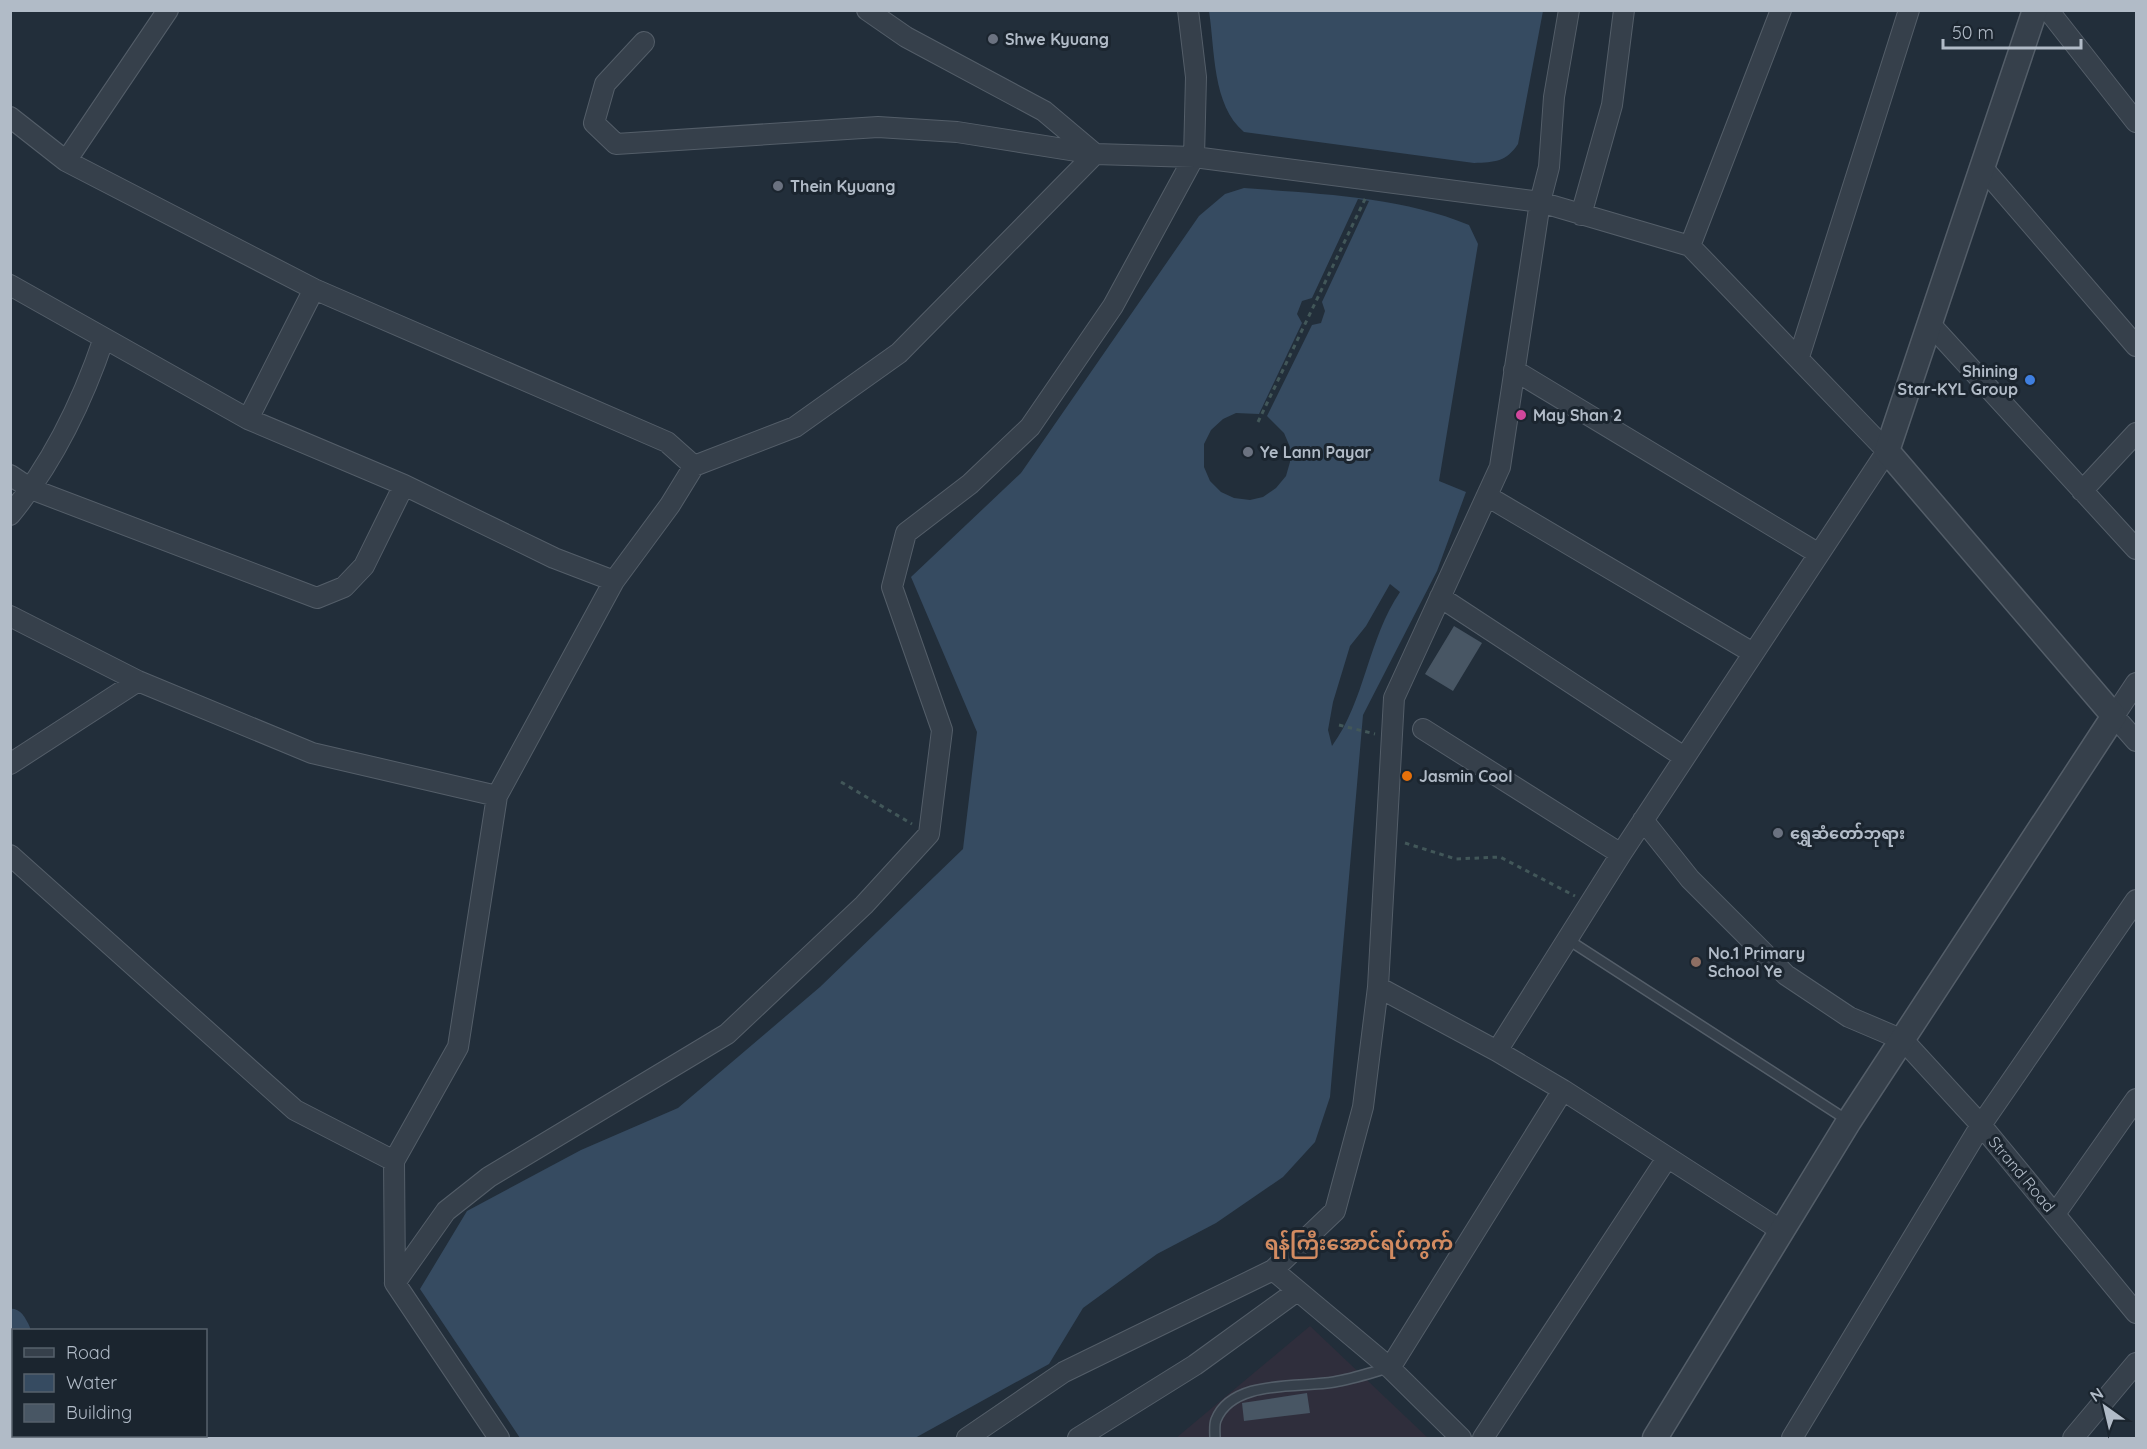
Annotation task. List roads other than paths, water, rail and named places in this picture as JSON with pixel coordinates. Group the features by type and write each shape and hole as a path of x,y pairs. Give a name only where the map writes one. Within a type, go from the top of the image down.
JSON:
{"street":[{"path":"66,161 168,10"},
{"path":"867,10 906,37 1044,111 1095,154"},
{"path":"395,1282 446,1211 489,1177 727,1034 864,905 929,834 942,730 892,587 906,533 970,484 1030,427 1113,306 1194,157 1196,77 1188,10"},
{"path":"967,1438 1064,1372 1273,1270 1335,1211 1363,1107 1378,987 1394,698 1500,467 1540,202 1549,166 1554,97 1569,10"},
{"path":"1581,215 1612,105 1624,10"},
{"path":"1690,246 1781,10"},
{"path":"1798,357 1909,10"},
{"path":"1497,1051 1642,820 1887,451 2035,10"},
{"path":"2048,10 2136,122"},
{"path":"644,42 605,84 594,123 616,144 878,127 957,132 1095,154 1194,157 1540,202 1690,246 1887,451 2136,741"},
{"path":"10,117 66,161 314,289 667,442 694,466"},
{"path":"499,1438 395,1282 394,1161 458,1047 497,796 614,581 670,505 694,466 795,427 899,353 1095,154"},
{"path":"1982,167 2136,346"},
{"path":"10,285 248,419 404,485 554,558 614,581"},
{"path":"248,419 314,289"},
{"path":"1930,324 2136,549"},
{"path":"10,515 31,489 90,381 104,338"},
{"path":"1514,370 1819,554"},
{"path":"2082,490 2136,433"},
{"path":"10,475 31,489 317,598 344,587 364,566 404,485"},
{"path":"1487,496 1753,653"},
{"path":"1440,597 1684,757"},
{"path":"10,616 138,681 312,753 497,796"},
{"path":"10,764 138,681"},
{"path":"1655,1438 1849,1121 2136,683"},
{"path":"1423,729 1620,854"},
{"path":"1642,820 1690,879 1786,975 1849,1017 1903,1040"},
{"path":"10,855 295,1110 394,1161"},
{"path":"1792,1438 1981,1125 2136,900"},
{"path":"1378,987 1497,1051 1563,1090 1782,1231"},
{"name":"Strand Road","path":"1903,1040 1981,1125 2136,1313"},
{"path":"1390,1368 1563,1090"},
{"path":"2055,1214 2136,1099"},
{"path":"1483,1438 1667,1158"},
{"path":"1273,1270 1390,1368 1461,1438"},
{"path":"1078,1438 1195,1365 1297,1291"},
{"path":"2073,1438 2136,1363"}],"lane":[{"path":"1567,939 1849,1121"},
{"path":"1215,1438 1216,1421 1228,1403 1241,1395 1279,1386 1333,1383 1390,1368"}],"water":[{"path":"1209,11 1543,11 1518,144 1504,158 1474,163 1244,132 1234,121 1220,92"},
{"path":"1244,188 1387,202 1442,215 1469,225 1478,244 1439,481 1466,492 1437,571 1363,715 1330,1097 1315,1142 1283,1177 1216,1223 1157,1254 1083,1308 1049,1364 915,1438 520,1438 420,1289 467,1211 581,1150 678,1108 820,987 963,849 977,732 911,577 1021,473 1199,216 1225,194","holes":["1390,584 1400,592 1389,610 1352,710 1332,746 1328,730 1333,702 1350,646 1366,626"]}],"waterway":[{"path":"10,1325 12,1329"}],"place":[{"name":"Shwe Kyuang","path":"993,39"},
{"name":"Thein Kyuang","path":"778,186"},
{"name":"Shining Star-KYL Group","path":"2030,380"},
{"name":"May Shan 2","path":"1521,415"},
{"name":"Ye Lann Payar","path":"1248,452"},
{"name":"Jasmin Cool","path":"1407,776"},
{"name":"ရွှေဆံတော်ဘုရား","path":"1778,833"},
{"name":"No.1 Primary School Ye","path":"1696,962"}],"district":[{"name":"ရန်ကြီးအောင်ရပ်ကွက်","path":"1359,1242"}]}
